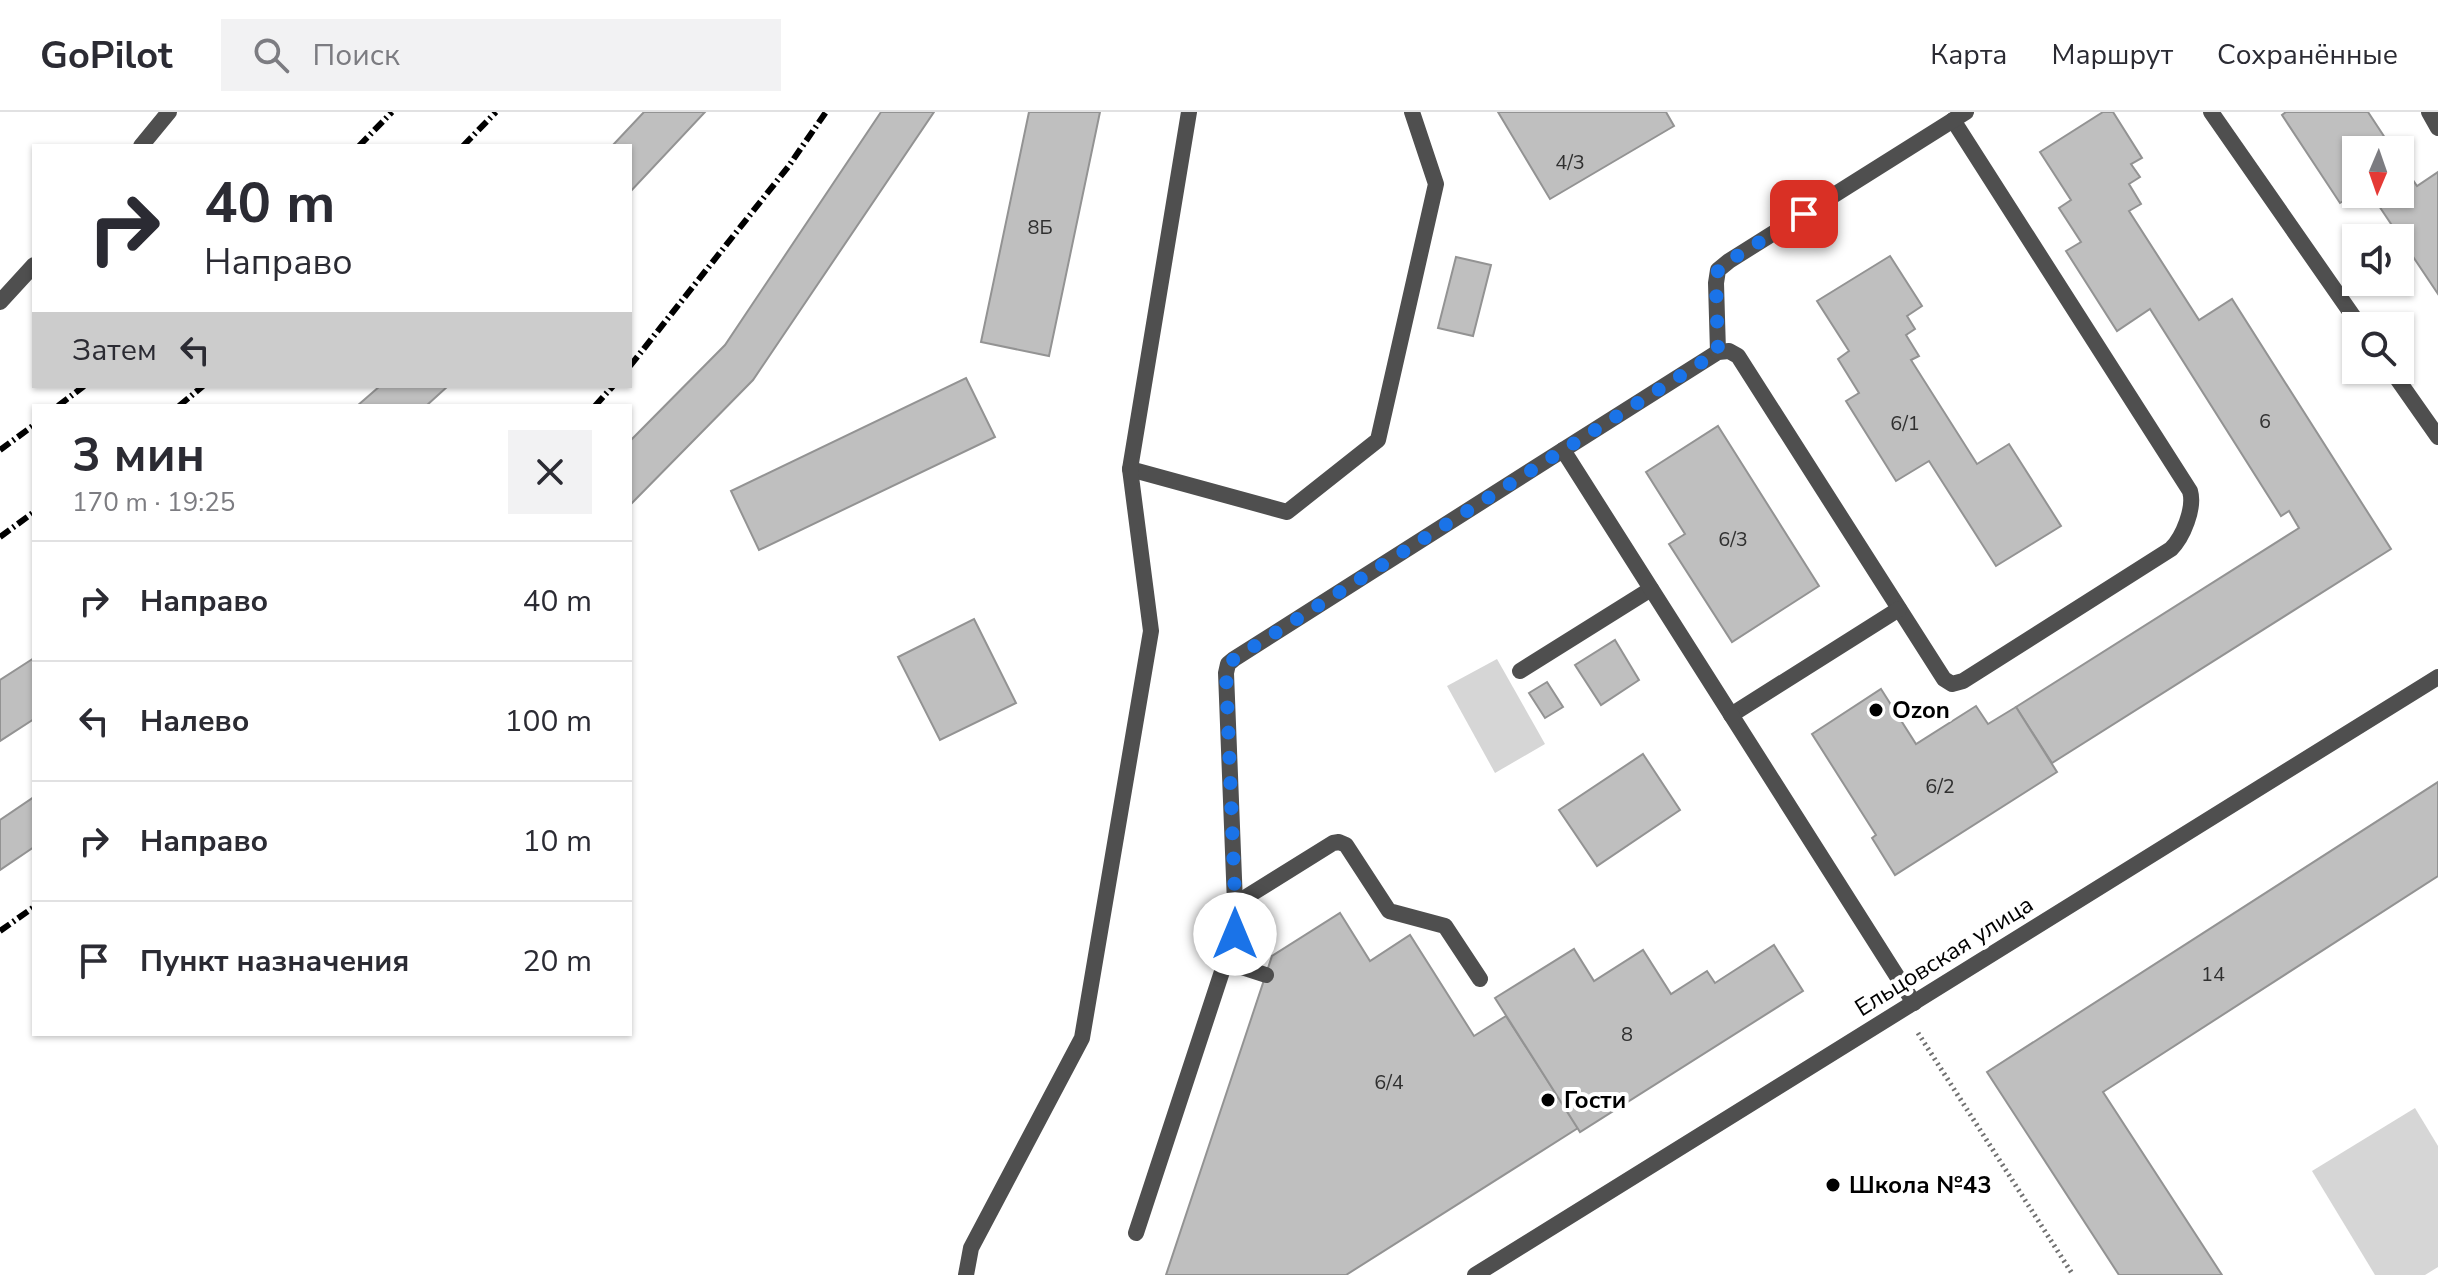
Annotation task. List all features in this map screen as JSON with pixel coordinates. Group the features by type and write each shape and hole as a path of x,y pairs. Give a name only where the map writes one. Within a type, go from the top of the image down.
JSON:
{"street":[{"path":"143,144 169,112"},
{"path":"966,1275 971,1248 1082,1038 1151,631 1130,469 1189,112"},
{"path":"1130,469 1287,512 1378,440 1436,184 1412,112"},
{"path":"2211,112 2350,312"},
{"path":"2429,112 2438,128"},
{"path":"1136,1233 1236,929 1226,673 1228,664 1234,659 1718,352 1729,351 1738,356 1944,679 1952,684 1963,681 2171,549 2179,539 2192,504 2190,491 1960,116 1718,270 1718,352"},
{"path":"0,302 32,267"},
{"path":"2401,384 2438,437"},
{"path":"1563,450 1731,715 1908,1006"},
{"path":"1520,671 1651,589"},
{"path":"1731,715 1899,609"},
{"name":"Ельцовская улица","path":"1475,1275 2438,677"},
{"path":"1235,904 1339,842 1346,845 1389,911 1445,926 1480,979"},
{"path":"1226,962 1266,975"}],"path":[{"path":"1908,1006 2073,1275"}],"shaded area":[{"path":"1497,659 1545,744 1495,773 1447,686"},
{"path":"2415,1108 2438,1146 2438,1267 2425,1275 2375,1275 2312,1171"}],"building":[{"path":"644,112 705,112 632,190 632,144 614,144"},
{"path":"881,112 934,112 753,380 632,503 632,439 725,345"},
{"path":"1029,112 1100,112 1049,356 981,342"},
{"path":"1498,112 1666,112 1674,126 1550,199"},
{"path":"2103,112 2113,112 2142,158 2131,164 2140,177 2129,184 2141,204 2129,211 2199,320 2232,299 2391,549 2052,763 2016,707 2299,528 2289,511 2281,516 2150,309 2117,331 2066,251 2081,242 2059,208 2071,200 2040,152"},
{"path":"2286,112 2368,112 2384,136 2342,136 2342,202 2340,203 2282,115"},
{"path":"2438,172 2438,294 2414,258 2414,224 2391,224 2380,208 2414,208 2414,182 2417,186"},
{"path":"1890,256 1922,306 1907,316 1915,329 1906,335 1919,356 1911,360 1977,464 2009,444 2061,526 1996,566 1929,461 1896,481 1846,401 1859,393 1838,359 1849,351 1817,301"},
{"path":"1456,257 1491,265 1473,336 1438,328"},
{"path":"966,378 995,437 759,550 731,491"},
{"path":"378,388 446,388 428,404 359,404"},
{"path":"1718,426 1819,586 1732,642 1669,544 1685,534 1646,472"},
{"path":"974,619 1016,703 940,740 898,657"},
{"path":"1615,640 1639,680 1601,705 1575,665"},
{"path":"32,659 32,720 0,741 0,680"},
{"path":"1547,682 1563,707 1545,718 1529,693"},
{"path":"1881,689 1916,744 1976,706 1988,724 2016,707 2057,772 1895,875 1872,838 1876,835 1812,734"},
{"path":"1643,754 1680,810 1597,866 1559,810"},
{"path":"2438,782 2438,876 2103,1092 2222,1275 2119,1275 1987,1072"},
{"path":"32,798 32,848 0,870 0,820"},
{"path":"1340,913 1370,961 1410,935 1474,1036 1506,1016 1578,1128 1346,1275 1166,1275 1272,956"},
{"path":"1774,945 1803,991 1580,1132 1495,998 1574,949 1594,981 1643,950 1671,994 1707,971 1715,983"}],"railway":[{"path":"361,144 392,112"},
{"path":"465,144 496,112"},
{"path":"632,363 788,167 826,112"},
{"path":"61,404 81,388"},
{"path":"181,404 201,388"},
{"path":"597,404 611,388"},
{"path":"0,450 32,426"},
{"path":"0,537 32,513"},
{"path":"0,931 32,908"}],"place":[{"name":"Ozon","path":"1876,710"},
{"name":"Гости","path":"1548,1100"},
{"name":"Школа №43","path":"1833,1185"}],"route":[{"path":"1235,934 1228,664 1718,352 1718,270 1804,214"}]}
